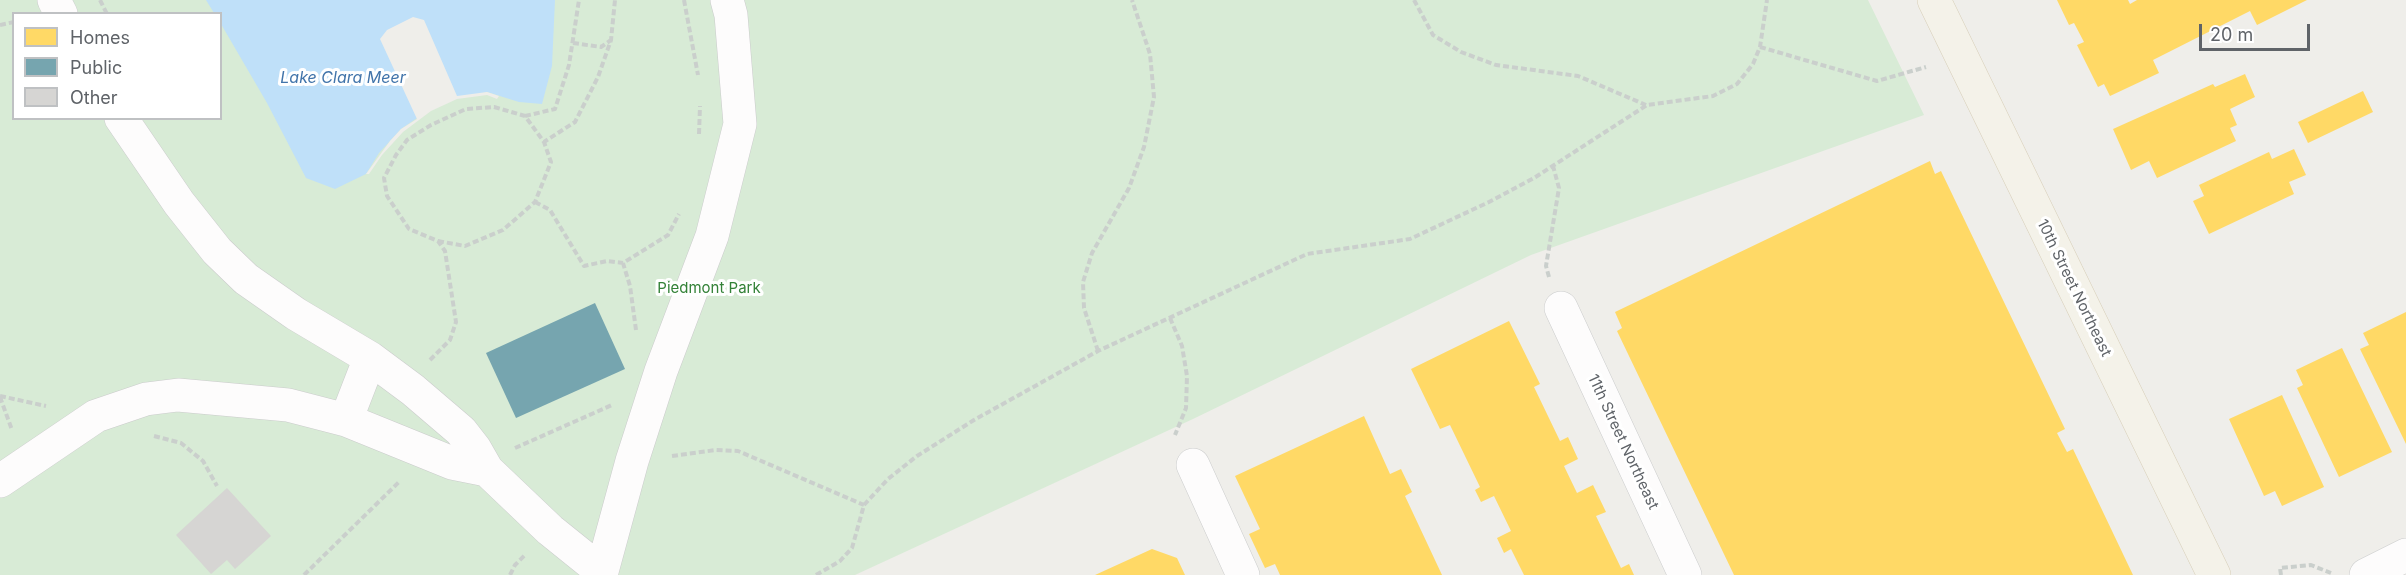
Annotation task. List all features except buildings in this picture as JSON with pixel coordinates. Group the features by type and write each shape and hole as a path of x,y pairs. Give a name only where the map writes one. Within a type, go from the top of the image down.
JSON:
{"main road":[{"name":"10th Street Northeast","path":"1934,0 2214,575"}],"street":[{"path":"122,120 179,203 217,251 246,279 296,314 370,358 413,390 461,431 487,470 550,530 601,573 632,461 661,371 712,236 740,124 731,15 726,0"},
{"name":"11th Street Northeast","path":"1562,308 1685,575"},
{"path":"346,420 370,358"},
{"path":"0,481 96,416 146,399 178,395 288,405 346,420 452,463 487,470"},
{"path":"1193,465 1243,575"},
{"path":"2366,575 2406,555"}],"path":[{"path":"525,116 544,142 550,162 535,202 503,230 465,246 438,241 409,229 387,196 384,178 407,140 457,112 479,107 494,107 525,116 555,109 569,65 579,0"},
{"path":"544,142 575,122 598,76 611,40 615,0"},
{"path":"684,0 699,84"},
{"path":"1098,351 1084,308 1083,282 1092,253 1129,188 1144,147 1154,97 1150,54 1131,0"},
{"path":"1414,0 1433,35 1461,52 1496,65 1578,76 1647,105"},
{"path":"816,575 840,561 852,548 864,505 888,479 917,456 974,420 1098,351 1307,254 1410,239 1489,202 1553,166 1647,105 1713,96 1737,84 1753,64 1760,47 1767,0"},
{"path":"573,43 600,47 611,40"},
{"path":"1760,47 1877,81 1961,56"},
{"path":"698,137 701,95"},
{"path":"1553,166 1559,188 1546,266 1550,287 1562,308"},
{"path":"535,202 550,210 584,266 607,261 623,262 668,235 681,209"},
{"path":"426,364 450,340 456,322 446,251 438,241"},
{"path":"623,262 630,286 637,338"},
{"path":"1169,443 1175,436 1186,408 1187,376 1182,346 1170,318"},
{"path":"508,441 515,448 615,404"},
{"path":"153,435 181,443 203,461 218,486"},
{"path":"632,461 716,450 738,451 864,505"},
{"path":"304,575 383,497"},
{"path":"2281,575 2280,568 2311,565 2335,575"}],"green space":[{"name":"Piedmont Park","path":"0,0 1868,0 1924,115 1531,255 1193,419 855,575 0,575"}],"water":[{"name":"Lake Clara Meer","path":"206,0 555,0 552,66 542,104 519,102 487,92 439,103 401,129 379,153 366,174 335,189 306,178 267,103 222,26 222,12 213,12"}],"pier":[{"path":"413,17 424,20 457,96 487,92 499,96 497,99 487,95 457,99 431,111 403,132 382,155 369,174 366,174 401,129 417,119 380,39 387,30"}]}
